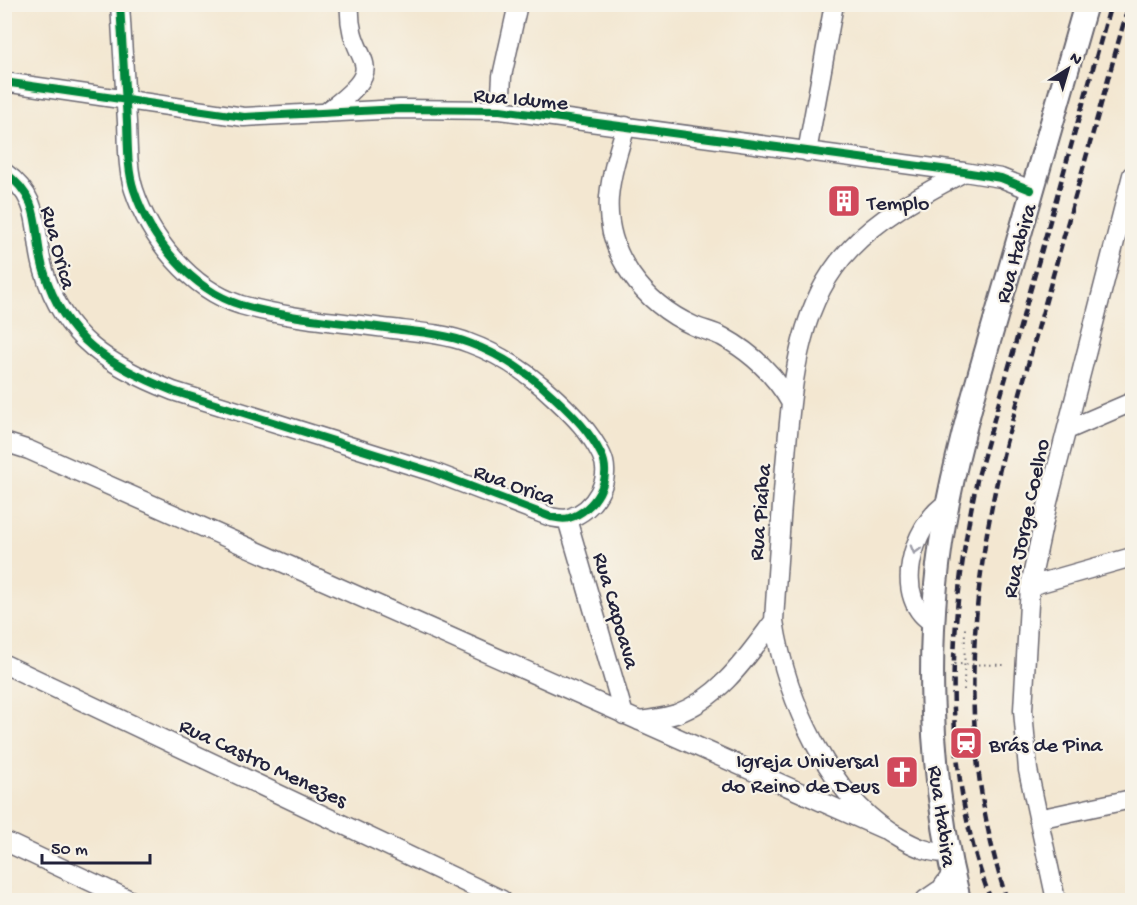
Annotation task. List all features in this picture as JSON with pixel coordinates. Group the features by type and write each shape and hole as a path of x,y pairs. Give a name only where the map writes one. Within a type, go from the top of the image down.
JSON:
{"main road":[{"name":"Rua Itabira","path":"959,900 950,863 935,757 935,624 947,503 1031,190 1086,4"}],"street":[{"name":"Rua Orica","path":"4,172 28,199 38,225 43,270 58,308 78,335 105,359 138,377 173,391 433,472 531,511 567,519 580,513 596,499 605,481 605,461 594,440 578,419 541,385 508,361 468,342 423,332 270,311 239,304 209,288 184,269 164,247 145,219 133,187 120,4"},
{"path":"325,113 357,88 365,76 366,61 352,34 350,4"},
{"path":"500,110 502,76 518,4"},
{"path":"807,152 834,4"},
{"name":"Rua Idume","path":"4,82 244,117 400,109 500,110 964,172 1001,178 1031,190"},
{"path":"626,126 615,164 609,198 612,232 622,261 639,288 665,310 693,326 722,336 746,352 779,383 791,403"},
{"name":"Rua Piaíba","path":"950,863 883,829 847,794 810,736 790,688 778,649 774,621 791,403 801,346 812,308 849,249 878,222 964,172"},
{"name":"Rua Jorge Coelho","path":"1056,900 1028,770 1023,710 1030,586 1067,430 1130,197 1132,175"},
{"path":"1067,430 1132,402"},
{"path":"4,442 29,450 883,829"},
{"name":"Rua Capoava","path":"567,519 632,718"},
{"path":"1030,586 1132,557"},
{"path":"632,718 676,714 701,701 729,680 774,621"},
{"name":"Rua Castro Menezes","path":"4,664 502,900"},
{"path":"1038,819 1132,799"},
{"path":"4,842 130,900"},
{"path":"925,900 941,889 950,863"},
{"path":"1050,876 1068,900"}],"path":[{"path":"964,690 965,627"},
{"path":"954,664 1005,665"}],"railway":[{"path":"991,900 974,850 963,798 956,745 955,638 967,532 977,480 1111,4"},
{"path":"1007,900 991,843 980,786 975,729 976,615 983,558 1006,443 1129,4"}],"cycle path":[{"path":"4,172 17,183 32,206 44,271 64,315 92,347 129,371 173,391 433,472 551,517 569,518 586,509 594,501 605,474 597,446 556,399 526,374 504,360 469,343 441,335 297,317 241,305 205,287 174,260 150,226 134,190 130,173 120,4"},
{"path":"4,82 244,117 400,109 500,110 964,172 1001,178 1031,190"}],"place":[{"name":"Templo","path":"844,201"},
{"name":"Brás de Pina","path":"966,743"},
{"name":"Igreja Universal do Reino de Deus","path":"902,772"}]}
